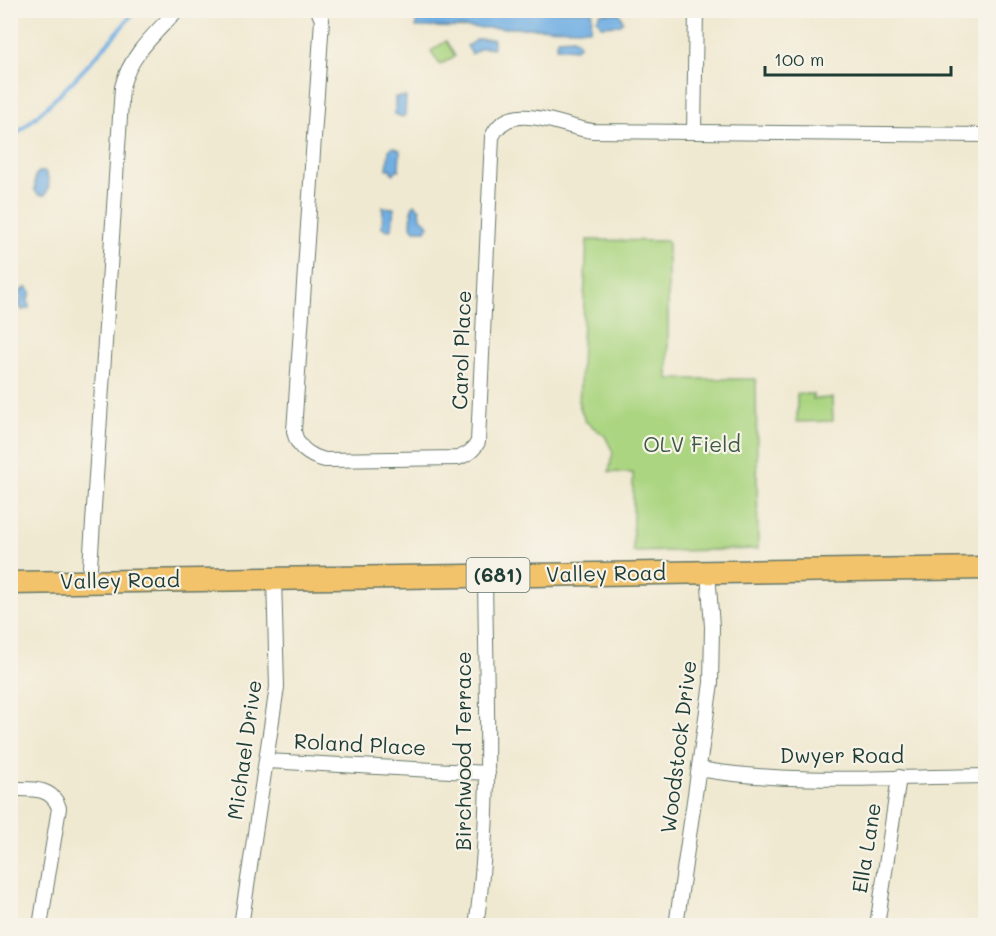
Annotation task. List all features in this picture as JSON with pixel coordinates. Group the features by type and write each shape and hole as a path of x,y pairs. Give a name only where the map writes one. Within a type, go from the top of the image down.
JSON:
{"main road":[{"name":"Valley Road","path":"10,583 986,568"}],"street":[{"path":"89,582 122,87 124,77 137,54 177,10"},
{"name":"Carol Place","path":"318,10 322,20 294,431 296,440 308,454 326,460 458,458 474,449 478,442 492,137 495,129 502,123 520,116 531,116 593,131 986,135"},
{"path":"694,132 696,10"},
{"name":"Woodstock Drive","path":"676,926 711,675 712,627 708,572"},
{"name":"Birchwood Terrace","path":"476,926 484,874 487,822 485,575"},
{"name":"Michael Drive","path":"241,926 277,687 274,578"},
{"name":"Roland Place","path":"267,761 488,773"},
{"name":"Dwyer Road","path":"699,769 764,778 986,777"},
{"name":"Ella Lane","path":"877,926 899,777"},
{"path":"15,789 43,791 51,795 59,808 40,926"}],"green space":[{"path":"446,41 455,56 440,65 431,51"},
{"name":"OLV Field","path":"587,240 668,241 668,379 756,379 758,549 633,552 633,473 609,472 613,452 605,436 585,421 579,405"},
{"path":"797,394 813,394 813,399 832,398 833,421 797,422"}],"water":[{"path":"417,11 592,11 591,29 416,27"},
{"path":"601,13 619,13 623,21 619,25 601,26 597,19"},
{"path":"573,38 578,41 579,46 575,49 556,47 558,39"},
{"path":"478,39 493,39 493,48 481,48 472,54 467,46"},
{"path":"395,97 406,97 405,115 402,117 395,114"},
{"path":"393,147 400,150 399,170 396,170 394,174 391,169 387,169 389,150"},
{"path":"39,172 45,172 49,181 45,195 39,195 35,191 35,176"},
{"path":"415,204 420,209 421,218 429,225 426,230 414,230 411,226 412,207"},
{"path":"383,207 394,208 392,229 389,230 382,228"},
{"path":"27,287 31,292 28,299 29,308 22,310 19,305 21,298 19,292"}],"waterway":[{"path":"10,139 76,78 136,10"}]}
